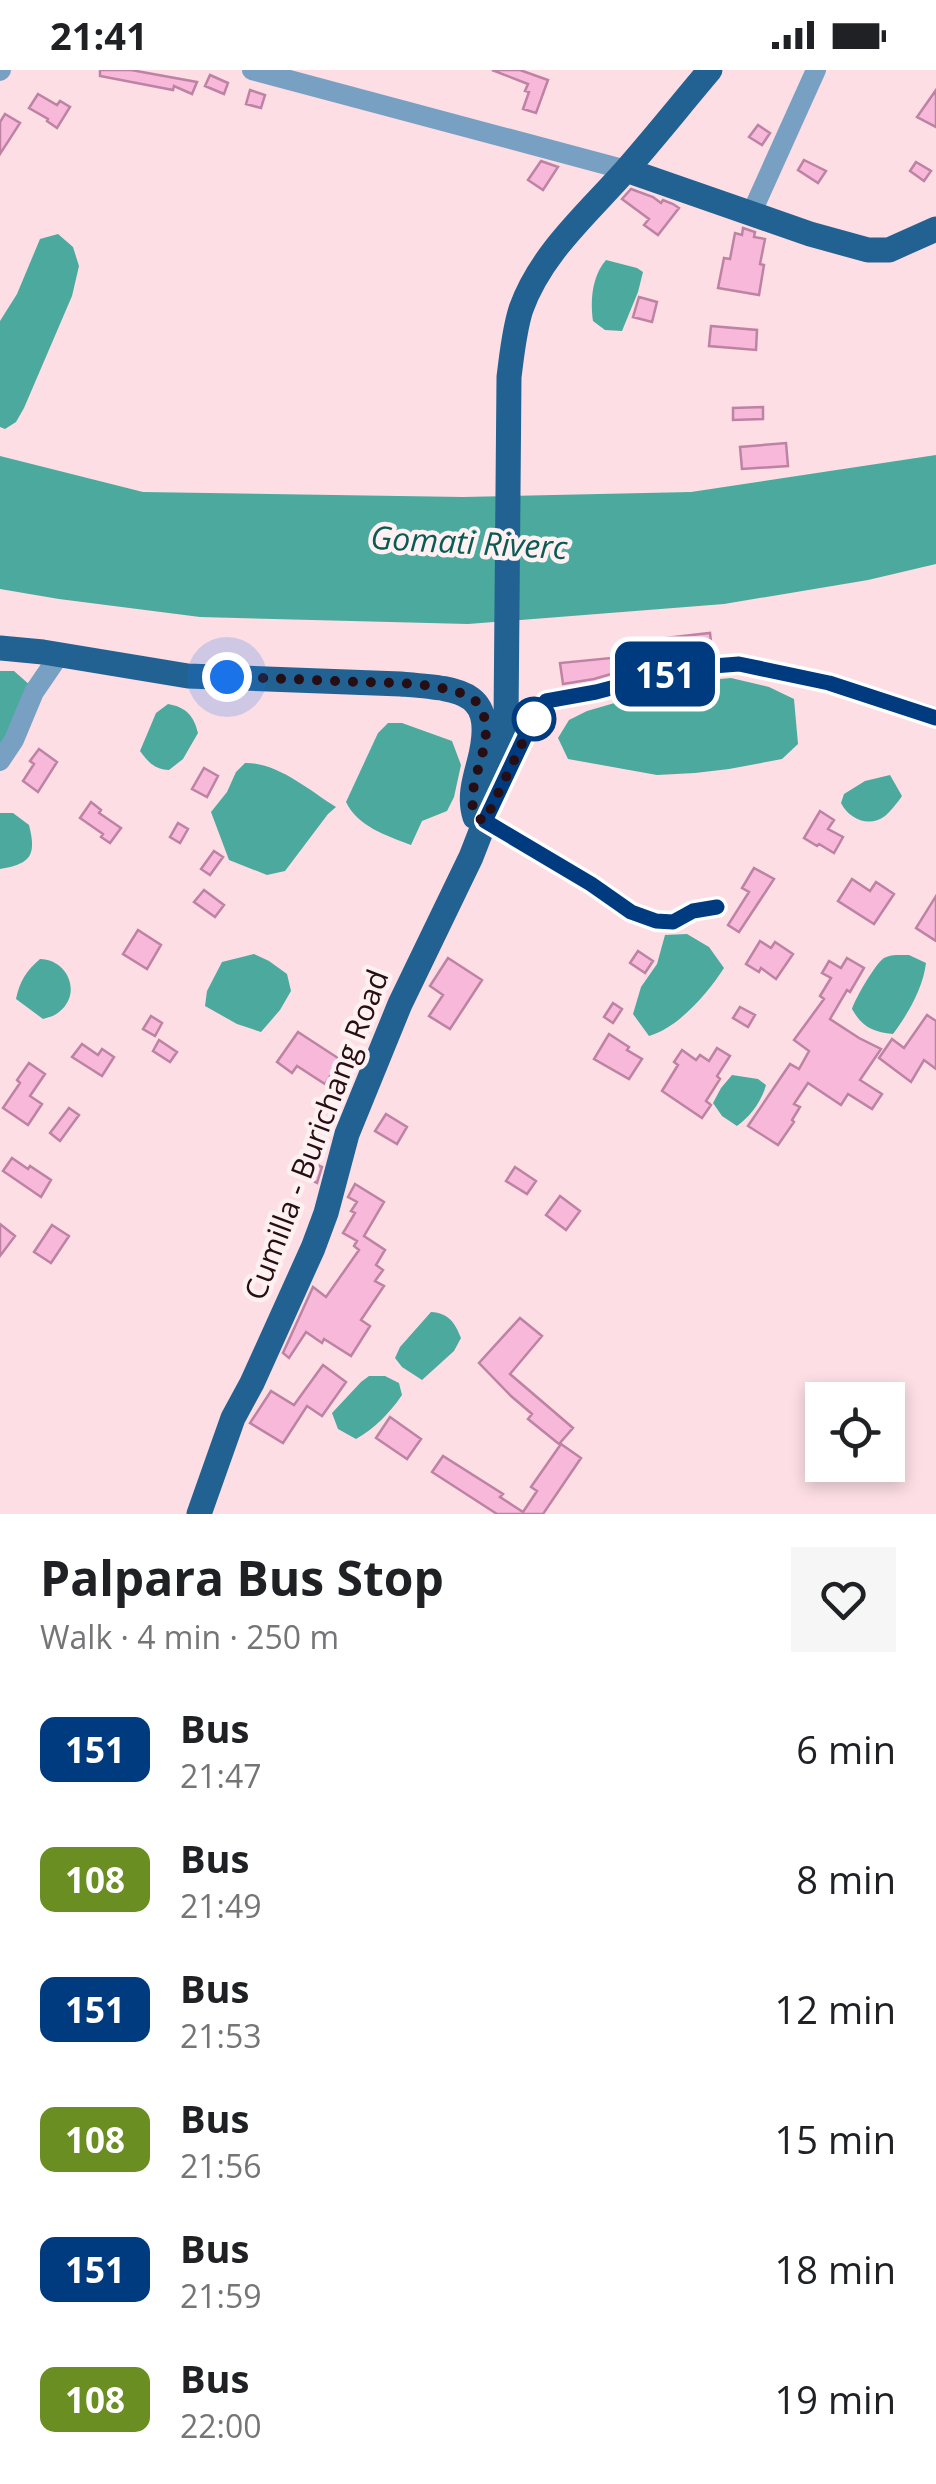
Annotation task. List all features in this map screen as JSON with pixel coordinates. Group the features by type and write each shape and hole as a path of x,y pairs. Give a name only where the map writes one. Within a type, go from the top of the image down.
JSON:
{"main road":[{"name":"Cumilla - Burichang Road","path":"199,1514 233,1418 313,1248 347,1134 392,1023 485,821 505,737 509,377 513,339 522,308 535,280 570,228 626,170 710,70"},
{"path":"626,170 810,234 878,252 909,243 936,229"},
{"path":"0,648 188,676 434,686 462,694 474,699 484,714 484,737 472,794 475,817 485,821"}],"street":[{"path":"252,70 626,170"},
{"path":"752,214 816,70"},
{"path":"0,761 14,740 34,692 60,654"},
{"path":"717,907 693,911 673,922 631,912 485,821 546,701 687,668 739,664 829,683 936,718"}],"water":[{"path":"58,234 73,247 79,266 72,296 24,408 16,422 5,429 0,427 0,321 17,294 40,239"},
{"path":"606,260 643,272 622,331 605,330 593,321 593,289"},
{"name":"Gomati Riverc","path":"936,455 936,564 868,580 724,604 468,624 200,617 0,589 0,456 143,492 463,497 691,492"},
{"path":"0,671 14,671 31,686 0,749"},
{"path":"731,678 769,687 794,699 798,744 782,759 729,769 657,775 568,759 558,738 569,720 587,711 687,682"},
{"path":"168,704 188,713 198,733 183,759 169,770 152,764 140,751 156,713"},
{"path":"388,723 402,723 452,741 461,765 447,811 422,821 411,845 365,824 346,802 378,733"},
{"path":"245,763 281,772 336,807 285,871 267,875 229,860 211,812"},
{"path":"890,775 902,796 879,820 854,817 841,803 844,794 865,781"},
{"path":"0,813 13,813 29,825 32,844 24,861 0,869"},
{"path":"687,934 709,947 724,968 681,1018 649,1036 633,1014 641,987 657,964 665,935"},
{"path":"254,954 287,974 291,991 261,1032 205,1006 207,991 222,962"},
{"path":"909,955 926,963 909,1009 893,1034 869,1028 852,1009 861,990 884,958"},
{"path":"40,959 58,965 71,987 66,1004 43,1019 16,999 24,977"},
{"path":"732,1075 758,1079 766,1085 755,1108 737,1126 722,1116 713,1103"},
{"path":"431,1312 450,1320 461,1338 454,1351 422,1380 395,1358"},
{"path":"369,1376 385,1376 399,1383 402,1395 381,1420 356,1439 338,1429 332,1413"}],"building":[{"path":"100,70 131,70 197,82 192,94 174,86 173,90 100,76"},
{"path":"492,70 520,70 548,80 536,113 523,109 528,84"},
{"path":"210,75 228,83 224,94 205,86"},
{"path":"250,90 265,95 261,108 246,104"},
{"path":"936,90 936,127 917,117"},
{"path":"38,94 57,105 60,101 70,107 57,128 29,108"},
{"path":"5,114 20,123 0,154 0,122"},
{"path":"758,125 770,133 762,145 749,137"},
{"path":"804,160 826,171 818,183 798,170"},
{"path":"541,161 558,167 543,190 528,180"},
{"path":"916,162 931,171 924,181 910,171"},
{"path":"631,189 679,208 658,235 644,225 649,219 622,199"},
{"path":"743,228 755,232 754,237 765,239 759,295 718,288 724,258 730,259 735,233 742,235"},
{"path":"639,297 657,302 652,322 633,317"},
{"path":"711,326 757,330 756,350 709,346"},
{"path":"763,407 763,419 733,420 733,408"},
{"path":"786,443 788,466 742,469 740,447"},
{"path":"710,633 712,651 649,658 647,640"},
{"path":"641,655 642,665 563,684 560,663"},
{"path":"39,749 57,762 38,792 23,781"},
{"path":"204,768 218,776 207,797 192,789"},
{"path":"91,802 101,810 99,813 121,828 110,843 80,818"},
{"path":"820,811 834,820 828,829 843,837 834,853 804,838"},
{"path":"178,823 188,829 180,843 170,837"},
{"path":"214,851 223,857 210,875 201,869"},
{"path":"754,868 774,879 739,932 728,925 749,892 742,888"},
{"path":"852,879 870,891 876,882 894,894 874,924 838,901"},
{"path":"204,890 224,905 215,917 194,902"},
{"path":"936,896 936,941 916,928"},
{"path":"138,930 161,945 147,969 123,954"},
{"path":"760,941 771,948 775,942 793,954 776,979 761,968 759,972 746,964"},
{"path":"638,951 653,961 645,973 630,963"},
{"path":"448,958 482,980 450,1029 429,1016 443,995 430,986"},
{"path":"847,958 864,968 830,1019 881,1049 860,1080 882,1094 872,1109 848,1094 841,1105 808,1083 794,1104 800,1107 794,1122 778,1145 748,1126 790,1064 799,1069 809,1051 794,1040 824,999 820,996 831,978 822,973 829,961 841,968"},
{"path":"613,1003 622,1009 613,1023 604,1017"},
{"path":"740,1007 755,1015 748,1027 733,1018"},
{"path":"927,1015 936,1021 936,1069 924,1060 911,1082 879,1058 892,1039 904,1048"},
{"path":"151,1016 162,1023 155,1036 143,1029"},
{"path":"298,1032 341,1060 325,1084 297,1066 292,1073 277,1062"},
{"path":"609,1034 642,1059 629,1079 594,1059"},
{"path":"159,1040 177,1052 170,1062 153,1051"},
{"path":"82,1044 98,1055 102,1049 114,1057 102,1076 72,1057"},
{"path":"717,1048 730,1056 717,1076 720,1079 706,1101 711,1105 702,1118 662,1091 682,1050 696,1060 700,1055 709,1061"},
{"path":"29,1063 45,1074 30,1096 42,1104 28,1125 3,1108"},
{"path":"69,1108 79,1115 60,1141 50,1133"},
{"path":"386,1114 407,1127 397,1144 375,1131"},
{"path":"12,1158 51,1180 41,1197 3,1171"},
{"path":"311,1162 322,1167 317,1183 304,1176"},
{"path":"515,1167 536,1181 527,1194 506,1181"},
{"path":"355,1184 384,1202 364,1236 385,1250 376,1265 383,1270 375,1281 384,1286 361,1320 370,1326 351,1356 306,1332 289,1358 283,1353 313,1287 326,1297 359,1250 354,1246 357,1241 343,1233 355,1213 351,1211 357,1202 348,1197"},
{"path":"560,1196 580,1211 566,1230 546,1215"},
{"path":"0,1224 15,1236 0,1256"},
{"path":"52,1225 69,1236 51,1263 34,1252"},
{"path":"520,1318 542,1336 510,1374 573,1428 559,1444 528,1419 532,1414 479,1363"},
{"path":"323,1365 346,1382 322,1416 307,1406 283,1443 250,1423 271,1391 294,1405"},
{"path":"390,1417 421,1439 407,1459 376,1438"},
{"path":"561,1444 581,1458 543,1514 497,1514 432,1472 443,1456 503,1494 500,1497 523,1512 537,1491 531,1487"}],"bus line":[{"name":"151","path":"717,907 693,911 673,922 631,912 485,821 538,710 546,701 687,668 739,664 829,683 936,718"}],"route":[{"path":"227,677 434,686 474,699 484,714 484,737 472,809 475,817 485,821 538,710 534,719"}]}
